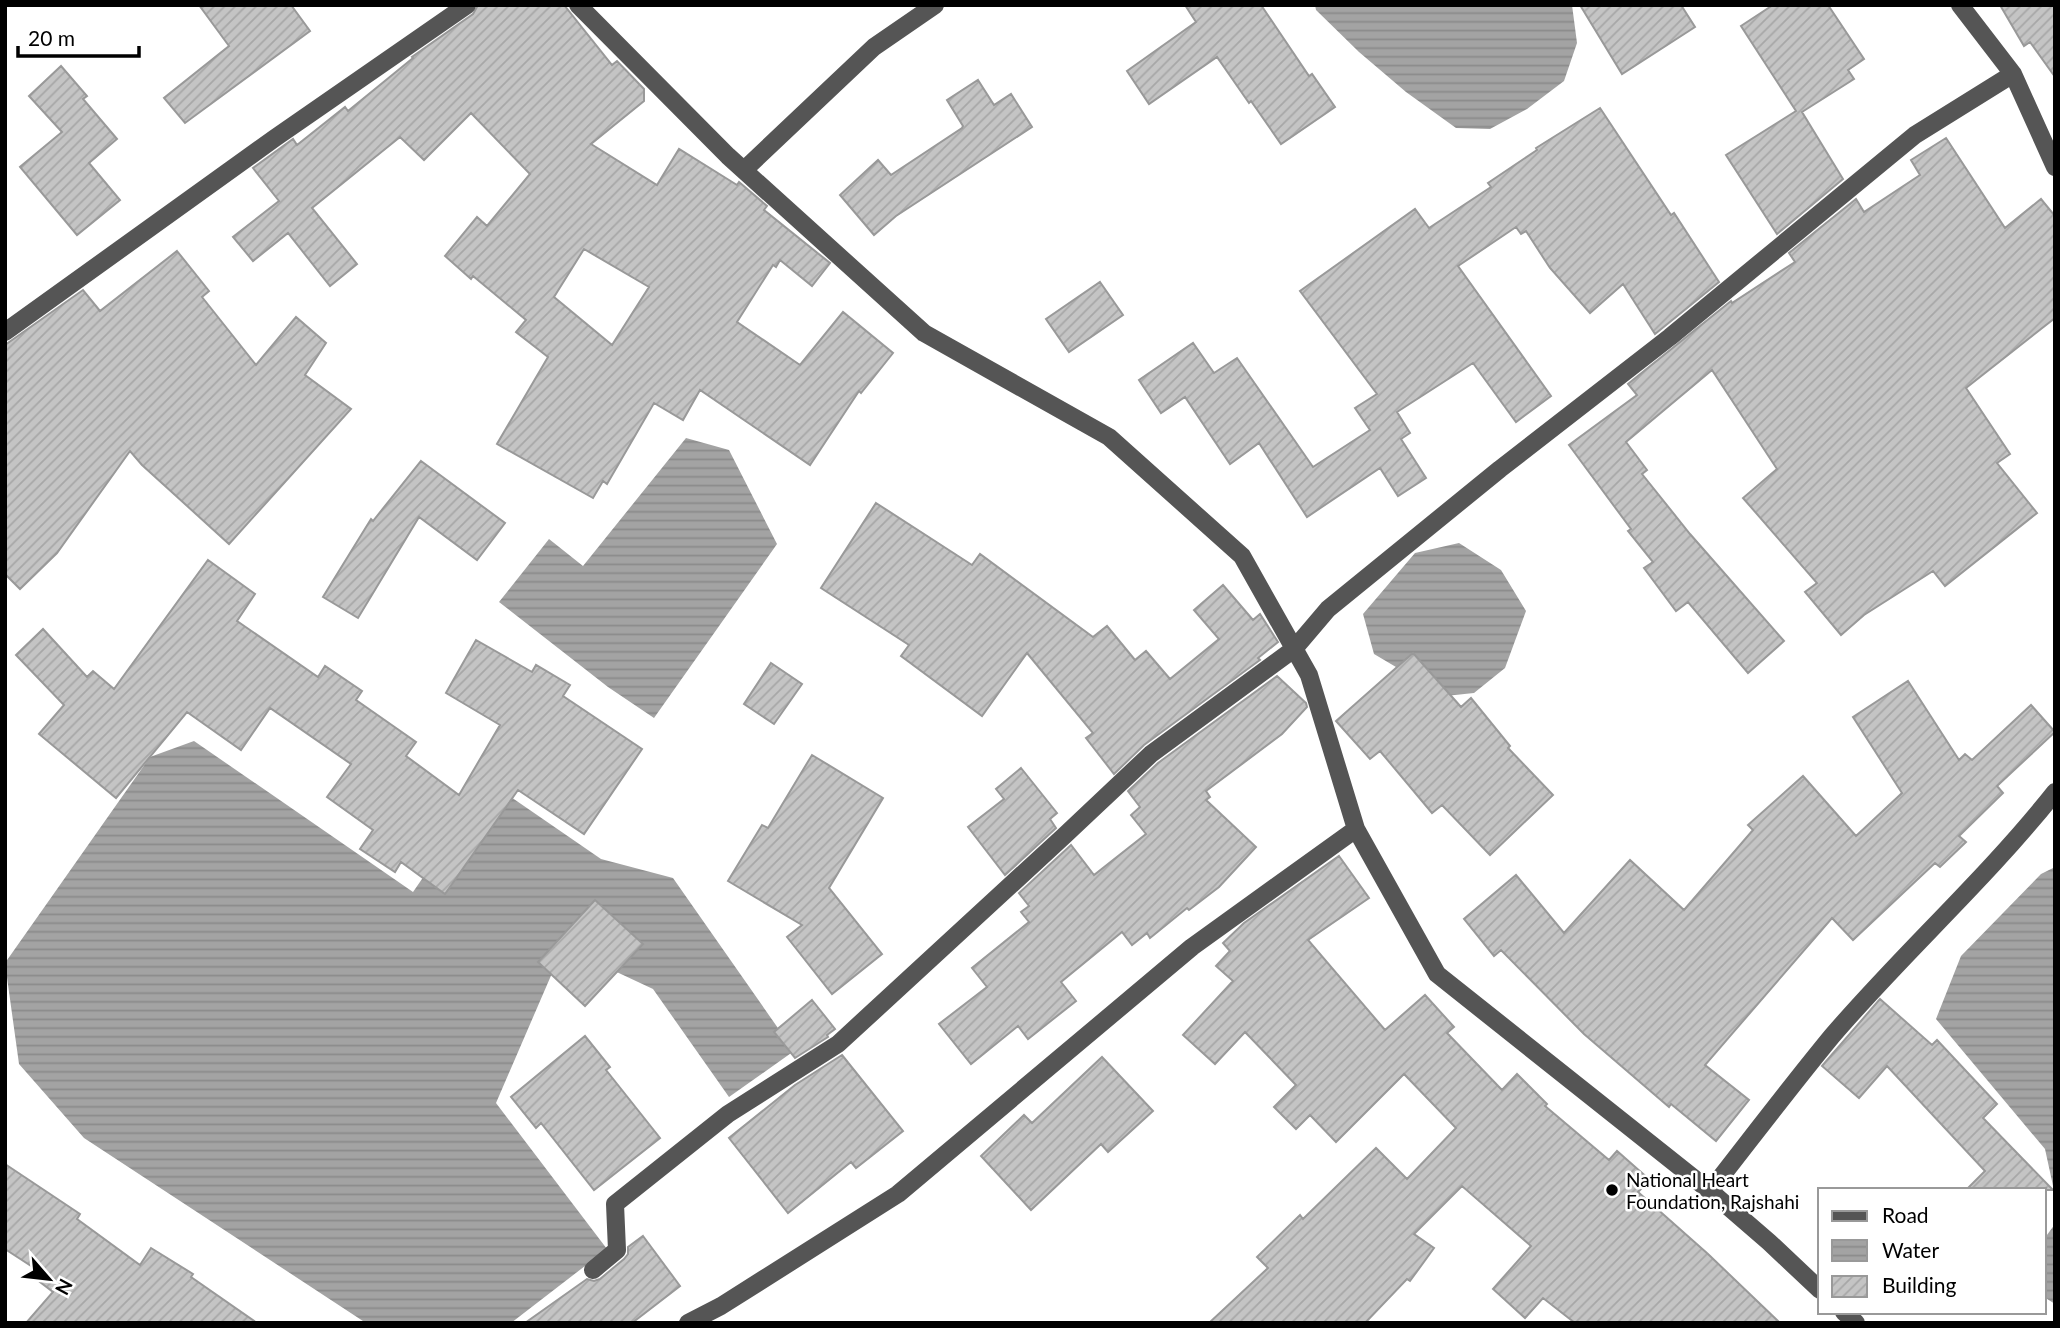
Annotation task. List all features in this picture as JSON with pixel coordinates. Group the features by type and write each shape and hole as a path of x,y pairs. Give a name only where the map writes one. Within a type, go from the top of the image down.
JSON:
{"street":[{"path":"5,331 467,5"},
{"path":"579,5 744,170 924,333 1109,437 1242,556 1309,675 1356,829 1437,974 1710,1191 1818,1288"},
{"path":"744,170 874,47 935,5"},
{"path":"1959,5 2013,74 2055,167"},
{"path":"593,1269 617,1250 615,1204 728,1114 838,1044 1150,754 1294,649 1328,609 1500,469 1670,337 1915,135 2013,74"},
{"path":"1710,1191 1833,1036 2025,829 2055,792"},
{"path":"688,1323 721,1306 898,1194 1192,947 1356,829"}],"water":[{"path":"1315,5 1572,5 1577,43 1564,81 1527,109 1490,129 1456,128 1406,92 1359,52 1316,10"},
{"path":"686,438 729,450 777,544 654,718 608,687 499,602 549,539 583,566"},
{"path":"1459,543 1501,570 1526,611 1505,668 1474,693 1445,696 1374,654 1363,614 1415,553"},
{"path":"194,741 413,892 489,782 601,859 673,878 794,1051 729,1097 653,989 591,960 553,971 496,1103 607,1249 511,1323 366,1323 84,1138 19,1064 5,963 150,757"},
{"path":"2055,867 2055,1195 2045,1149 1936,1019 1961,956 2041,874"},
{"path":"2055,1224 2055,1304 2046,1298 2046,1236"}],"building":[{"path":"199,5 291,5 310,31 185,123 164,98 229,46"},
{"path":"478,5 564,5 612,65 617,61 644,89 644,101 591,144 657,185 679,149 737,185 739,182 767,206 764,210 830,263 812,286 780,260 776,267 773,265 737,322 800,365 843,312 893,353 861,393 859,391 810,465 700,390 683,420 654,403 607,484 603,481 593,498 497,444 548,357 516,332 526,320 445,256 477,217 487,226 530,174 471,113 424,160 400,137 312,208 357,264 330,286 288,233 253,261 233,237 279,201 253,168 293,139 297,145 345,107 348,111 412,57 473,14","holes":["584,249 649,287 612,345 554,297"]},
{"path":"1185,5 1261,5 1309,76 1312,74 1335,107 1281,144 1217,57 1149,104 1127,71 1196,22"},
{"path":"1580,5 1681,5 1695,27 1622,74"},
{"path":"1773,5 1828,5 1864,59 1848,70 1854,79 1802,112 1843,179 1777,234 1726,155 1796,111 1741,26"},
{"path":"2000,5 2055,5 2055,77 2030,42 2024,46"},
{"path":"61,66 87,96 83,99 117,139 89,163 120,200 77,235 20,167 62,132 29,96"},
{"path":"978,80 994,105 1011,94 1032,127 896,216 874,235 840,195 878,160 891,175 962,128 947,100"},
{"path":"1600,108 1719,282 1655,334 1623,284 1590,313 1550,268 1526,231 1521,234 1516,227 1458,266 1551,396 1516,422 1473,363 1397,412 1410,433 1401,439 1426,478 1398,496 1380,468 1307,517 1259,443 1230,464 1185,397 1161,413 1139,380 1193,343 1214,373 1237,358 1313,467 1370,430 1355,408 1377,394 1300,291 1415,209 1429,228 1491,187 1488,183 1537,150 1536,148"},
{"path":"1946,138 2005,228 2041,199 2055,216 2055,318 1966,388 2010,454 1997,463 2037,513 1945,586 1933,571 1864,615 1841,635 1805,592 1817,583 1743,498 1777,469 1712,370 1626,442 1647,470 1642,474 1690,534 1784,641 1748,673 1688,602 1676,611 1644,568 1653,562 1628,531 1631,529 1569,445 1637,395 1628,384 1731,301 1732,303 1795,262 1789,253 1856,199 1864,212 1920,175 1911,160"},
{"path":"177,251 209,291 202,297 256,365 296,317 326,343 305,375 351,409 229,544 130,451 57,553 20,589 5,574 5,345 83,290 100,311"},
{"path":"1100,282 1123,315 1069,352 1046,319"},
{"path":"421,461 505,523 477,560 419,517 358,618 323,597 371,519 373,521"},
{"path":"876,503 972,565 980,554 1093,637 1107,626 1135,660 1146,651 1170,679 1219,639 1194,610 1223,585 1253,620 1260,614 1278,642 1258,658 1260,660 1144,745 1114,774 1086,738 1093,733 1027,653 982,716 901,656 909,645 821,588"},
{"path":"208,560 255,594 237,621 318,677 325,666 362,691 356,700 416,742 406,756 459,795 500,725 446,693 476,640 532,672 536,665 570,685 563,696 642,749 584,834 518,790 445,894 401,862 395,872 360,849 373,830 327,797 351,764 270,708 241,750 187,712 116,798 39,734 64,705 16,655 43,629 87,677 93,671 114,689"},
{"path":"1413,653 1461,707 1471,698 1510,746 1508,748 1553,795 1490,855 1442,805 1432,813 1380,751 1370,759 1336,721"},
{"path":"771,663 802,684 774,724 744,704"},
{"path":"1277,676 1307,707 1282,734 1206,791 1210,797 1206,800 1256,847 1219,887 1189,910 1187,908 1150,938 1147,933 1132,945 1122,932 1061,982 1076,1001 1028,1039 1018,1026 971,1064 939,1024 987,987 972,968 1029,922 1021,912 1029,906 1019,893 1071,845 1094,875 1146,834 1131,815 1140,807 1128,791 1158,763"},
{"path":"1908,681 1959,760 1965,754 1972,760 2031,705 2055,732 1997,786 2003,793 1959,836 1966,842 1940,867 1935,863 1853,940 1832,918 1705,1065 1749,1100 1716,1141 1671,1104 1669,1107 1584,1034 1501,950 1494,956 1464,919 1516,875 1564,933 1630,860 1684,910 1753,830 1748,825 1803,776 1856,836 1902,793 1853,717"},
{"path":"812,755 883,798 829,888 882,954 832,994 787,937 802,925 728,881 762,825 768,828"},
{"path":"1021,768 1057,813 1050,819 1056,828 1005,875 968,827 1004,799 996,789"},
{"path":"1339,856 1369,898 1308,940 1385,1030 1425,995 1454,1027 1447,1033 1502,1090 1517,1074 1547,1104 1545,1106 1609,1160 1617,1151 1650,1180 1638,1192 1780,1323 1575,1323 1543,1298 1525,1318 1493,1289 1531,1246 1462,1186 1414,1234 1434,1248 1410,1281 1407,1279 1365,1323 1209,1323 1268,1268 1257,1257 1300,1215 1303,1219 1376,1148 1407,1179 1456,1128 1404,1074 1336,1142 1310,1115 1296,1129 1274,1107 1296,1085 1245,1032 1215,1064 1183,1035 1233,981 1216,966 1230,951 1223,943 1244,923"},
{"path":"595,900 643,944 585,1006 538,962"},
{"path":"1880,999 1932,1045 1937,1040 1997,1104 1983,1118 2053,1190 1968,1188 1985,1171 1887,1066 1859,1098 1822,1066"},
{"path":"812,1000 835,1029 828,1037 795,1058 774,1032"},
{"path":"585,1036 610,1067 606,1070 660,1138 594,1190 541,1123 536,1128 511,1097"},
{"path":"842,1055 903,1131 856,1168 851,1162 788,1213 729,1138 795,1085"},
{"path":"1102,1057 1153,1111 1108,1152 1101,1144 1031,1210 981,1156 1024,1115 1032,1123"},
{"path":"5,1164 80,1214 77,1219 140,1265 151,1248 193,1274 191,1277 257,1323 26,1323 53,1292 40,1282 45,1275 5,1249"},
{"path":"643,1236 680,1286 632,1323 525,1323 587,1279 600,1279 624,1259 628,1254 628,1247"}],"place":[{"name":"National Heart Foundation, Rajshahi","path":"1612,1190"}]}
